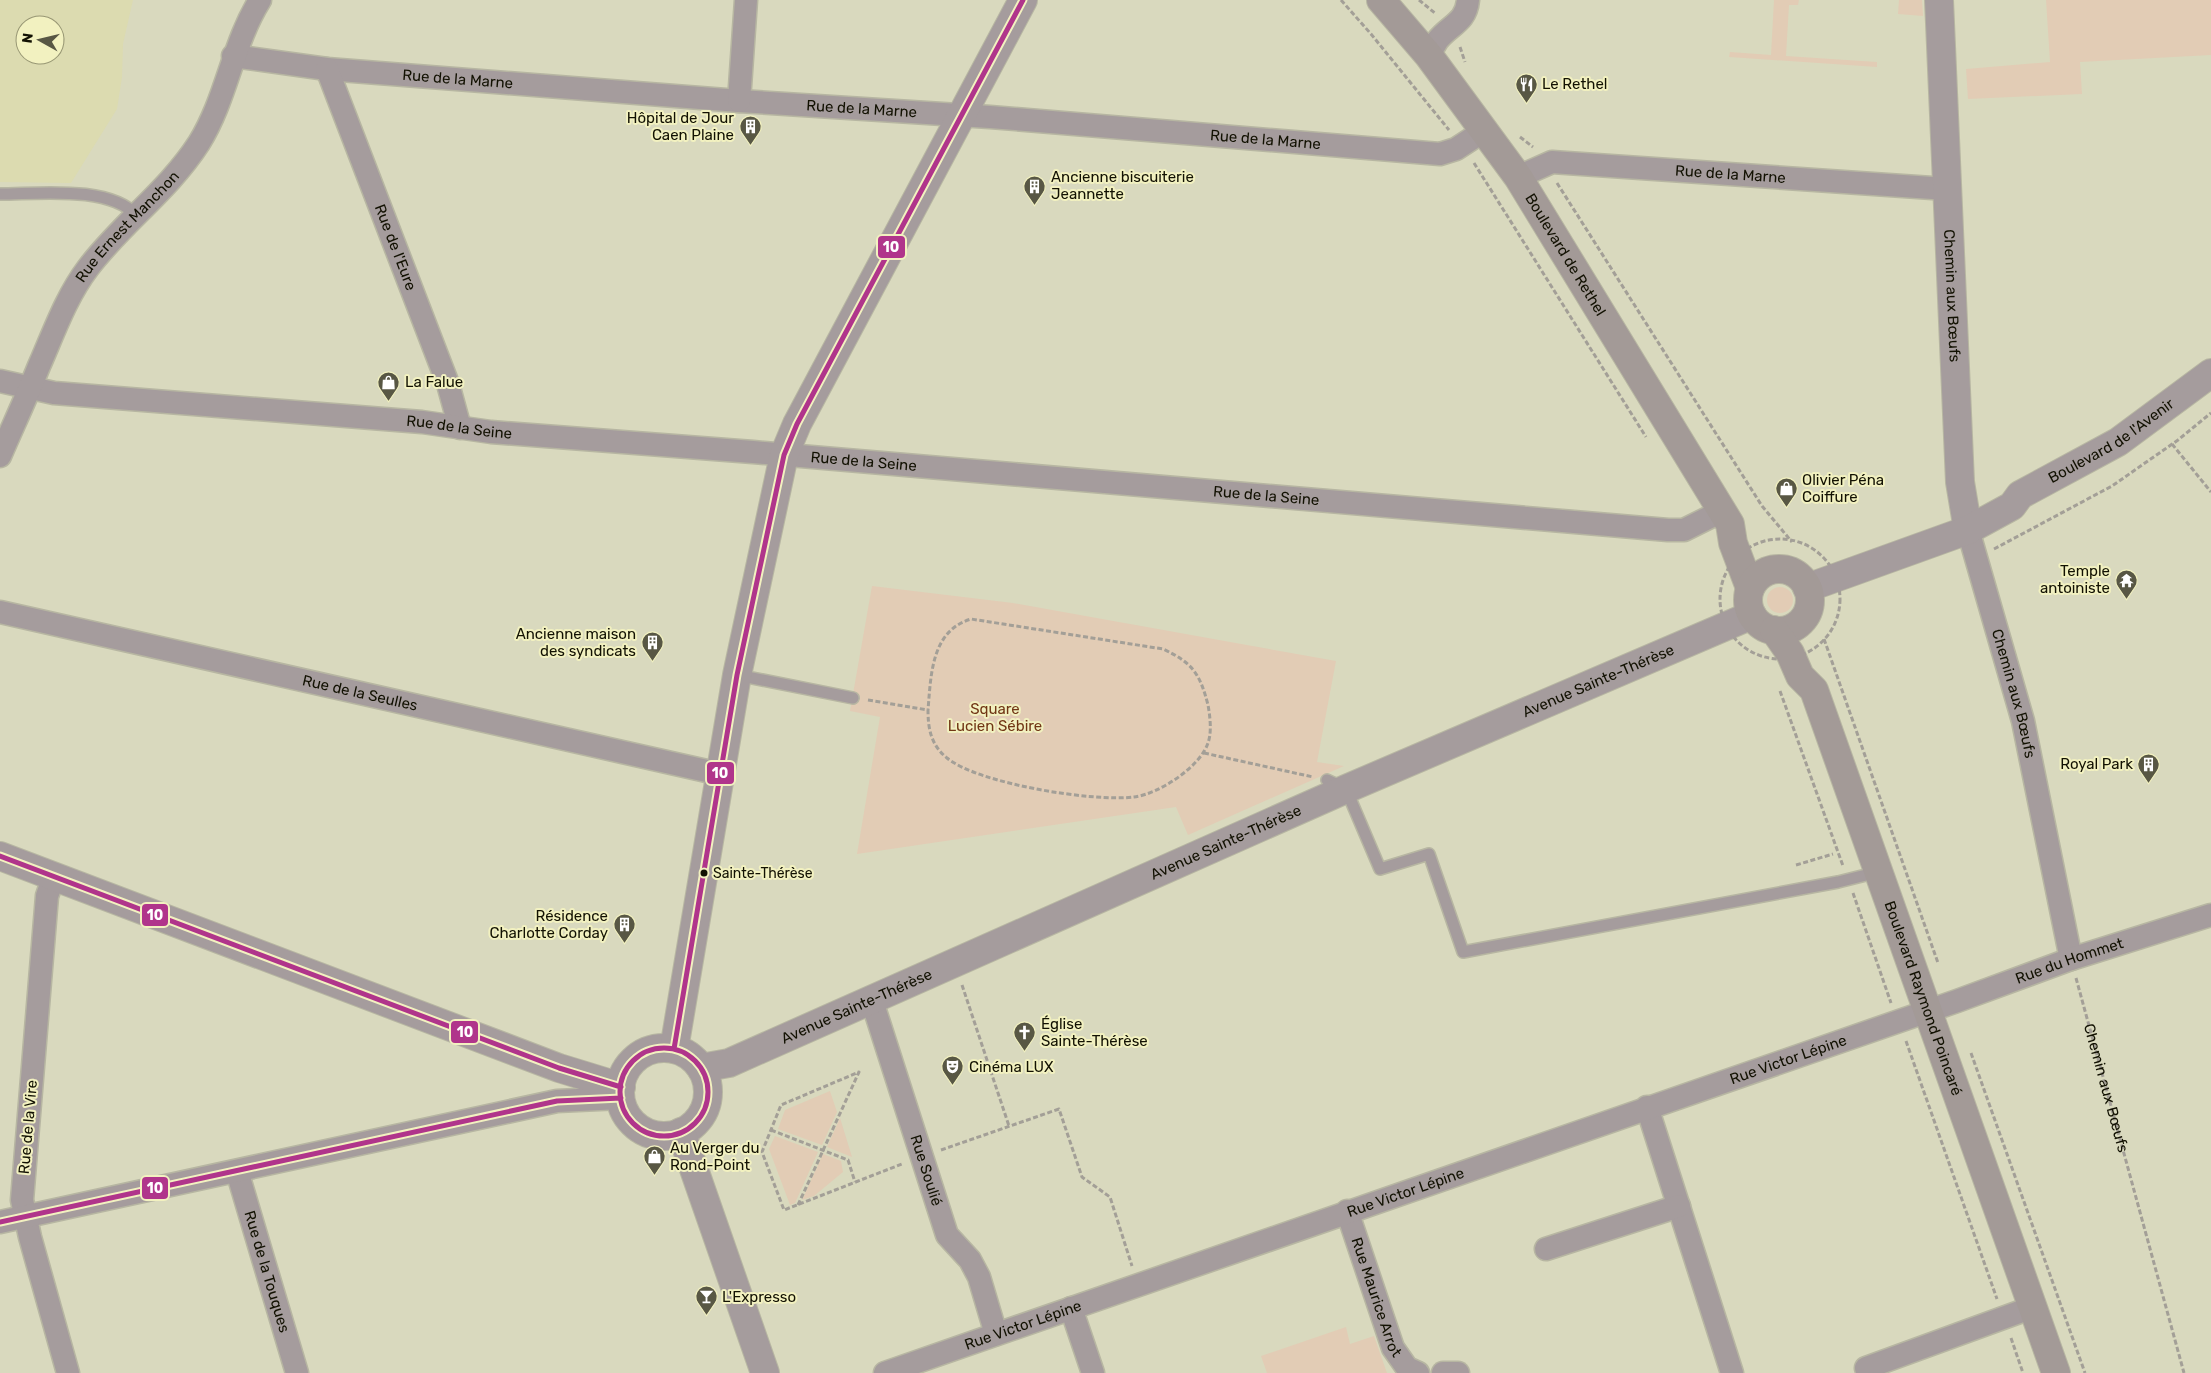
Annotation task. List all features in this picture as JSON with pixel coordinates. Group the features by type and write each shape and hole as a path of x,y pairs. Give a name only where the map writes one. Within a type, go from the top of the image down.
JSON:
{"main road":[{"name":"Boulevard de Rethel","path":"1381,0 1429,56 1518,176 1726,518 1750,588"},
{"name":"Boulevard de Rethel","path":"1726,518 1747,534 1756,548 1777,569"},
{"path":"1777,569 1788,570 1797,575 1807,588 1810,600 1803,618 1793,627 1774,630 1761,625 1752,615 1748,603 1750,588 1758,576 1777,569"},
{"name":"Boulevard Raymond Poincaré","path":"1803,618 1809,651 1816,670 1814,690 2056,1373"},
{"name":"Boulevard Raymond Poincaré","path":"1774,630 1790,653 1800,676 1814,690"}],"street":[{"name":"Rue Ernest Manchon","path":"0,456 66,304 77,286 99,254 178,173 200,142 220,102 233,56 248,18 260,0"},
{"path":"739,101 746,0"},
{"path":"674,1049 737,675 784,455 797,424 1023,0"},
{"path":"1429,56 1436,42 1461,21 1465,14 1468,0"},
{"name":"Chemin aux Bœufs","path":"1939,0 1960,482 1963,514 2023,720 2071,959"},
{"name":"Rue de la Marne","path":"233,56 327,69 1440,154 1456,149 1485,130"},
{"name":"Rue de l'Eure","path":"327,69 457,410 460,428"},
{"name":"Rue de la Marne","path":"1518,176 1552,162 1947,189"},
{"name":"Boulevard de l'Avenir","path":"1968,530 2012,506 2020,495 2118,442 2211,373"},
{"name":"Rue de la Seine","path":"0,381 54,393 1668,530 1684,530 1726,518"},
{"name":"Boulevard de l'Avenir","path":"2012,506 2023,507 2144,442 2169,427 2211,390"},
{"path":"1807,588 1968,530"},
{"name":"Rue de la Seulles","path":"0,612 720,774"},
{"name":"Avenue Sainte-Thérèse","path":"702,1068 728,1063 1336,784 1752,615"},
{"path":"0,856 621,1093"},
{"name":"Rue de la Vire","path":"54,876 47,896 22,1200 68,1373"},
{"name":"Rue du Hommet","path":"1927,1009 2071,959 2211,914"},
{"name":"Rue Soulié","path":"871,998 947,1235 970,1260 979,1277 996,1334"},
{"name":"Rue Victor Lépine","path":"885,1373 1927,1009"},
{"path":"662,1048 674,1049 694,1059 702,1068 707,1079 707,1103 695,1124 681,1132 662,1136 639,1128 624,1110 621,1093 628,1068 643,1054 662,1048"},
{"path":"0,1222 557,1101 621,1093"},
{"path":"1647,1107 1732,1373"},
{"path":"681,1132 765,1373"},
{"name":"Rue de la Touques","path":"238,1171 298,1373"},
{"path":"1546,1249 1679,1206"},
{"name":"Rue Maurice Arrot","path":"1348,1212 1393,1348 1407,1368 1418,1373"},
{"path":"1866,1368 2033,1307"},
{"path":"1071,1308 1093,1373"},
{"path":"1443,1373 1458,1373"}],"lane":[{"path":"0,194 72,194 96,197 121,203 137,216"},
{"path":"737,675 853,698"},
{"path":"1336,784 1380,869 1429,854 1463,952 1878,872"},
{"path":"557,1101 562,1099 568,1085 566,1077 559,1068"}],"path":[{"path":"1341,0 1372,34 1453,135"},
{"path":"1419,0 1438,16"},
{"path":"1470,156 1648,440"},
{"path":"1556,180 1762,506 1792,542"},
{"path":"1976,557 2112,486 2172,444 2211,413"},
{"path":"2172,444 2211,492"},
{"path":"1759,541 1776,539 1792,542 1814,550 1830,568"},
{"path":"1814,648 1824,640 1836,619 1840,589"},
{"path":"971,619 1163,649 1185,659 1200,680 1209,710 1209,741 1204,753 1170,783 1158,790 1136,797 1084,797 1013,784 973,771 948,759 937,748 930,736 928,710 938,647 948,631 959,623 971,619"},
{"path":"1732,635 1746,649 1770,658 1786,658"},
{"path":"1824,640 1940,967"},
{"path":"1770,658 1770,664"},
{"path":"1777,684 1893,1008"},
{"path":"853,698 928,710"},
{"path":"1204,753 1336,784"},
{"path":"1796,865 1833,854"},
{"name":"Chemin aux Bœufs","path":"2071,959 2184,1373"},
{"path":"960,980 1009,1126"},
{"path":"1904,1036 1998,1301"},
{"path":"1969,1049 2085,1373"},
{"path":"798,1205 859,1072 781,1105 762,1152 784,1210 798,1205 922,1156 1059,1109 1082,1177 1110,1196 1133,1268"},
{"path":"771,1130 848,1160 856,1182"},
{"path":"2009,1331 2023,1373"}],"shaded area":[{"path":"0,0 133,0 123,44 122,77 117,109 71,183 0,182"}],"green space":[{"path":"1774,0 1799,0 1798,5 1789,5 1786,56 1877,62 1877,67 1729,57 1730,52 1771,55"},
{"path":"1899,0 1922,0 1923,16 1898,14"},
{"path":"2046,0 2211,0 2211,55 2080,62 2082,94 1968,99 1966,69 2050,62"},
{"name":"Square Lucien Sébire","path":"872,586 1013,603 1336,661 1317,762 1344,766 1188,835 1176,807 857,854 880,717 850,711"},
{"path":"1780,587 1789,591 1793,600 1789,609 1780,613 1771,609 1767,600 1771,591"},
{"path":"830,1091 837,1112 822,1145 778,1129 785,1110"},
{"path":"840,1118 852,1157 827,1147"},
{"path":"775,1136 818,1152 795,1203 790,1205 769,1149"},
{"path":"823,1154 841,1161 843,1172 814,1196 802,1200"},
{"path":"1346,1327 1350,1344 1374,1336 1387,1373 1267,1373 1261,1356"}],"transit line":[{"name":"10","path":"674,1049 737,675 784,455 797,424 1023,0"},
{"name":"10","path":"0,856 559,1068 621,1087"},
{"name":"10","path":"664,1048 681,1052 695,1061 704,1075 708,1092 704,1109 695,1123 681,1132 664,1136 647,1132 633,1123 624,1109 620,1092 624,1075 633,1061 647,1052 664,1048"},
{"name":"10","path":"0,1222 557,1101 621,1098"}],"place":[{"name":"Le Rethel","path":"1526,103"},
{"name":"Hôpital de Jour Caen Plaine","path":"750,146"},
{"name":"Ancienne biscuiterie Jeannette","path":"1035,205"},
{"name":"La Falue","path":"389,401"},
{"name":"Olivier Péna Coiffure","path":"1786,508"},
{"name":"Temple antoiniste","path":"2126,599"},
{"name":"Ancienne maison des syndicats","path":"652,662"},
{"name":"Royal Park","path":"2149,783"},
{"name":"Sainte-Thérèse","path":"704,873"},
{"name":"Résidence Charlotte Corday","path":"624,944"},
{"name":"Église Sainte-Thérèse","path":"1025,1052"},
{"name":"Cinéma LUX","path":"953,1086"},
{"name":"Au Verger du Rond-Point","path":"654,1176"},
{"name":"L'Expresso","path":"706,1316"}]}
